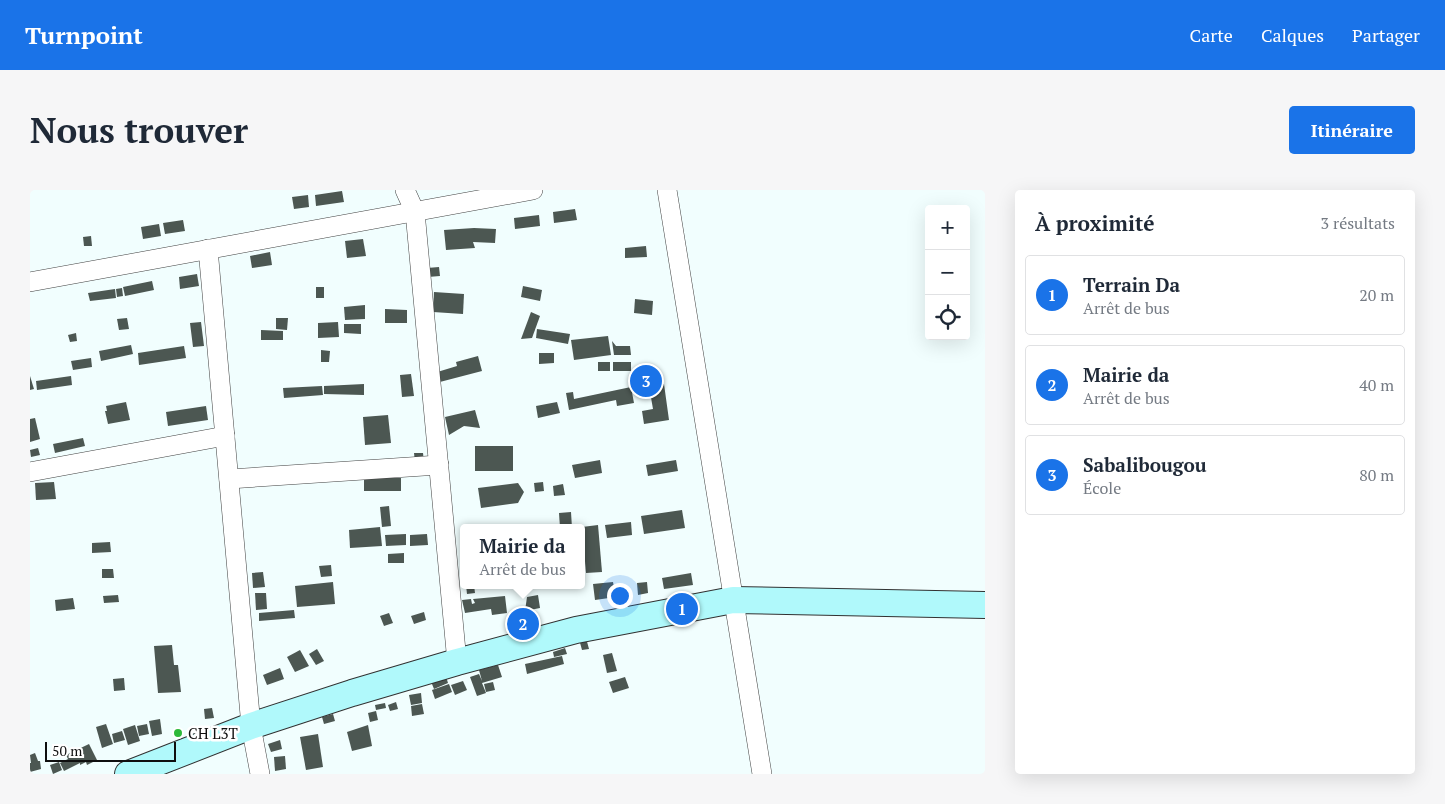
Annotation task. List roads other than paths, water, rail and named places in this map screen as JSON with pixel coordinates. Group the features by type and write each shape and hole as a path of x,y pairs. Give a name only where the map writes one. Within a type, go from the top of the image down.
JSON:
{"main road":[{"path":"128,774 251,726 458,662 576,630 733,600 985,605"}],"street":[{"path":"405,190 415,212 458,662"},
{"path":"30,282 533,190"},
{"path":"667,190 762,774"},
{"path":"208,249 251,726 260,774"},
{"path":"30,472 225,436"},
{"path":"229,479 439,465"}],"place":[{"name":"Sabalibougou","path":"646,381"},
{"name":"Terrain Da","path":"682,609"},
{"name":"Mairie da","path":"523,624"},
{"name":"CH L3T","path":"178,733"}]}
